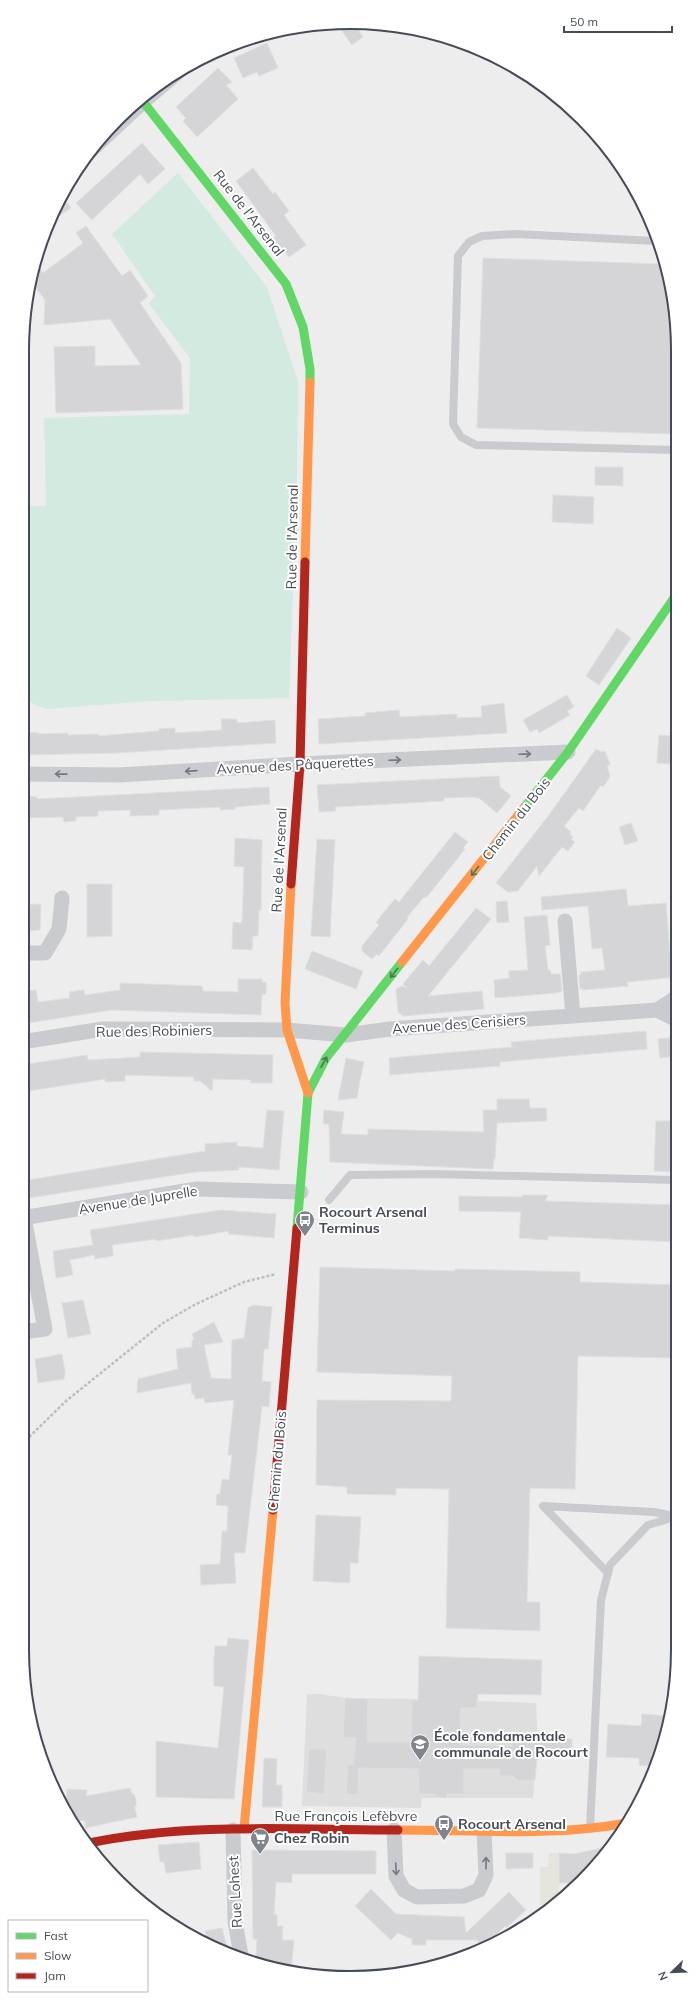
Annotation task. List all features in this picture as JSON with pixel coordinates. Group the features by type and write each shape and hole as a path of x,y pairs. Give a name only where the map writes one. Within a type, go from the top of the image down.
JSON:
{"street":[{"name":"Rue de l'Arsenal","path":"145,103 286,284 303,327 310,369 300,764 295,817 285,1003 287,1030"},
{"name":"Chemin du Bois","path":"308,1093 326,1058 346,1035 568,752 671,602"},
{"name":"Avenue des Pâquerettes","path":"29,774 119,775 300,764 568,752"},
{"path":"29,953 45,953 59,929 62,898"},
{"path":"565,921 573,1016"},
{"name":"Avenue des Cerisiers","path":"346,1035 390,1029 657,1010 671,1001"},
{"path":"657,1010 671,1017"},
{"name":"Rue des Robiniers","path":"29,1041 103,1029 287,1030"},
{"name":"Chemin du Bois","path":"239,1829 294,1271 308,1093 287,1030"},
{"path":"287,1030 346,1035"},
{"name":"Avenue de Juprelle","path":"29,1217 197,1189 301,1192"},
{"name":"Avenue de Juprelle","path":"29,1248 45,1329 29,1331"},
{"name":"Rue François Lefèbvre","path":"93,1842 119,1836 159,1831 239,1829 484,1831 590,1828 619,1824"},
{"name":"Rue Lohest","path":"239,1829 235,1922 240,1952"},
{"path":"394,1830 396,1876 404,1890 416,1897 464,1896 479,1890 486,1875 484,1831"}],"lane":[{"path":"652,241 516,234 482,236 469,242 458,256 453,424 461,437 476,445 671,450"},
{"path":"329,1200 350,1175 434,1174 671,1180"},
{"path":"608,1573 543,1506 654,1512 671,1515"},
{"path":"590,1828 601,1600 610,1565 648,1525 671,1518"}],"path":[{"path":"29,1437 66,1401 163,1323 196,1304 244,1282 294,1271"}],"shaded area":[{"name":"École fondamentale communale de Rocourt","path":"307,1694 320,1694 345,1698 536,1703 538,1740 533,1798 422,1798 421,1808 302,1806"},
{"path":"549,1853 559,1853 559,1893 540,1909 540,1867 548,1867"}],"green space":[{"path":"178,173 267,287 298,381 297,478 289,698 151,701 46,709 29,702 29,506 46,506 44,418 189,414 190,358 149,304 155,296 112,234"}],"building":[{"path":"341,29 358,29 363,37 352,45"},
{"path":"267,43 278,68 259,76 257,72 243,78 234,58"},
{"path":"218,68 232,82 226,85 238,99 197,137 183,121 186,118 176,107"},
{"path":"142,143 165,169 148,184 140,174 92,220 76,203"},
{"path":"253,168 273,194 275,192 289,211 284,215 306,245 289,257 273,238 276,236 236,181"},
{"path":"66,201 71,208 58,217"},
{"path":"86,226 122,276 130,270 148,296 140,303 181,363 183,409 56,413 54,347 95,346 95,366 141,365 110,319 44,325 45,300 35,287 40,268 43,273 83,243 76,233"},
{"path":"483,258 659,264 665,287 670,329 671,434 477,428"},
{"path":"595,467 623,467 623,486 595,485"},
{"path":"553,495 594,497 593,524 552,522"},
{"path":"617,628 631,638 599,685 586,676"},
{"path":"567,695 574,707 567,711 570,715 539,733 537,729 530,732 523,720"},
{"path":"504,703 507,733 319,744 318,719 365,716 365,713 399,710 400,717 457,714 457,718 482,717 481,706"},
{"path":"221,719 237,719 237,723 275,720 276,743 117,753 29,755 29,732 39,734 68,733 68,735 98,734 98,736 159,731 159,729 175,728 175,733 222,730"},
{"path":"659,735 671,736 671,764 657,763"},
{"path":"596,749 602,752 605,751 610,764 607,766 610,777 603,787 601,785 583,811 579,808 564,826 571,832 570,835 573,837 571,839 575,842 568,851 562,847 539,876 537,866 518,891 508,892 496,883 549,815"},
{"path":"499,776 500,787 511,796 497,813 479,798 475,797 444,798 444,801 335,807 336,811 319,812 317,785"},
{"path":"269,787 270,804 220,810 220,807 159,810 159,815 130,816 130,810 98,811 98,816 76,817 76,821 64,822 63,817 29,818 29,796 37,797 37,799"},
{"path":"631,823 638,841 625,845 619,827"},
{"path":"455,832 468,842 463,848 465,849 426,898 424,897 407,917 408,919 379,956 377,954 372,959 362,951 362,946 379,925 376,922 395,899 399,902"},
{"path":"235,838 262,840 261,910 259,910 258,936 253,936 252,950 232,949 233,922 242,923 244,867 234,866"},
{"path":"317,839 335,840 330,937 311,936"},
{"path":"87,884 112,884 112,936 87,937"},
{"path":"626,889 628,906 666,903 671,955 671,978 627,982 628,986 580,989 579,975 581,975 581,972 605,970 602,948 592,949 588,906 542,910 541,897"},
{"path":"507,901 509,922 497,923 496,902"},
{"path":"41,904 40,930 29,931 29,905"},
{"path":"476,908 491,919 428,996 482,991 484,1009 403,1016 398,1012 396,989 402,986 407,988 403,984 423,960 429,966"},
{"path":"547,915 550,945 545,946 548,970 550,970 551,974 560,974 562,991 556,993 495,998 494,980 510,978 508,971 528,970 524,917"},
{"path":"312,951 363,971 356,989 305,969"},
{"path":"238,979 262,979 262,982 266,982 266,994 262,995 261,1015 111,1010 29,1023 29,991 36,990 38,1002 70,998 69,992 84,990 85,995 120,990 120,983 202,986 203,991 238,992"},
{"path":"646,1031 647,1049 500,1062 500,1066 390,1075 389,1058 512,1047 511,1042"},
{"path":"671,1038 671,1057 660,1058 658,1039"},
{"path":"140,1052 273,1055 272,1083 250,1083 251,1080 213,1079 212,1091 200,1081 194,1081 194,1077 125,1075 125,1081 105,1082 105,1079 29,1091 29,1064 87,1055 88,1060 140,1057"},
{"path":"346,1058 364,1062 357,1098 338,1100"},
{"path":"497,1099 529,1099 530,1108 546,1108 547,1121 497,1123 493,1169 330,1162 329,1124 323,1124 324,1110 344,1112 341,1134 368,1135 368,1129 484,1132 483,1110 497,1110"},
{"path":"267,1110 284,1111 279,1170 239,1167 239,1170 195,1172 29,1198 29,1180 205,1151 205,1144 237,1142 237,1146 263,1148"},
{"path":"656,1121 671,1121 671,1172 654,1171"},
{"path":"522,1195 548,1195 545,1201 671,1205 671,1242 548,1236 548,1240 519,1238 521,1212 459,1211 459,1196 522,1197"},
{"path":"221,1210 276,1214 274,1238 228,1234 229,1231 194,1237 194,1235 156,1241 156,1239 112,1245 113,1256 95,1259 94,1255 70,1260 73,1275 56,1278 53,1251 93,1245 90,1230"},
{"path":"320,1267 455,1271 455,1269 580,1272 580,1282 671,1285 671,1358 578,1356 575,1489 530,1488 527,1602 540,1602 540,1631 446,1628 449,1489 396,1488 396,1495 347,1494 347,1487 316,1485 317,1400 451,1401 452,1376 317,1372"},
{"path":"83,1300 91,1334 68,1338 62,1303"},
{"path":"253,1305 272,1307 268,1349 264,1349 262,1381 271,1382 269,1407 262,1406 245,1553 234,1553 236,1583 201,1585 200,1565 220,1564 222,1531 227,1531 228,1506 216,1505 217,1494 220,1494 222,1479 229,1480 232,1455 228,1455 234,1400 205,1403 204,1398 195,1399 194,1394 192,1394 191,1383 137,1393 138,1379 178,1369 176,1349 192,1347 192,1340 194,1340 192,1334 214,1322 223,1342 204,1345 211,1378 231,1379 232,1340 244,1338 248,1308"},
{"path":"62,1354 65,1372 64,1379 38,1383 35,1359"},
{"path":"316,1515 361,1517 358,1563 350,1563 350,1583 313,1581"},
{"path":"228,1638 249,1640 234,1799 156,1797 156,1741 218,1748 224,1687 214,1686 215,1646 227,1646"},
{"path":"419,1656 542,1660 541,1695 478,1694 476,1708 461,1708 460,1745 512,1746 513,1740 541,1740 541,1738 572,1739 571,1753 553,1752 553,1757 537,1758 535,1780 518,1781 513,1776 500,1776 499,1769 464,1769 464,1794 447,1794 446,1798 435,1797 435,1794 419,1794 418,1769 359,1768 358,1794 346,1794 348,1765 353,1765 356,1738 343,1737 345,1698 368,1699 367,1742 411,1742 412,1700 418,1700"},
{"path":"642,1714 664,1716 650,1766 639,1765 639,1758 606,1757 608,1724 641,1726"},
{"path":"309,1749 327,1749 324,1794 306,1792"},
{"path":"264,1758 277,1759 276,1785 282,1785 282,1807 262,1807"},
{"path":"130,1788 136,1800 136,1806 134,1806 137,1817 85,1828 85,1821 78,1820 66,1800 67,1789 87,1790 86,1796"},
{"path":"199,1842 201,1869 166,1873 164,1862 160,1862 158,1845"},
{"path":"603,1848 568,1885 568,1883 559,1883 559,1853 574,1854"},
{"path":"252,1850 376,1851 376,1874 292,1874 292,1883 276,1882 274,1914 277,1915 277,1926 283,1926 282,1940 294,1940 291,1966 256,1957 257,1939 253,1939"},
{"path":"506,1853 533,1853 533,1868 506,1869"},
{"path":"371,1889 396,1914 464,1917 466,1933 509,1892 526,1910 506,1928 505,1926 494,1937 478,1945 478,1940 426,1940 426,1945 412,1945 412,1939 398,1933 391,1940 355,1906"},
{"path":"222,1928 227,1947 206,1937 205,1931"}],"traffic: fast":[{"path":"145,104 286,284 303,327 310,369 310,382"},
{"path":"523,809 568,752 671,602"},
{"path":"297,1228 308,1093 326,1058 402,962"}],"traffic: slow":[{"path":"305,562 310,382"},
{"path":"402,962 523,809"},
{"path":"291,884 285,1003 287,1030 308,1093"},
{"path":"244,1829 273,1510"},
{"path":"398,1830 513,1832 570,1830 619,1824"}],"traffic: jam":[{"path":"291,884 300,764 305,562"},
{"path":"273,1510 297,1228"},
{"path":"93,1842 127,1836 204,1830 398,1830"}],"place":[{"name":"Rocourt Arsenal Terminus","path":"305,1237"},
{"name":"École fondamentale communale de Rocourt","path":"420,1761"},
{"name":"Rocourt Arsenal","path":"444,1841"},
{"name":"Chez Robin","path":"260,1855"}]}
